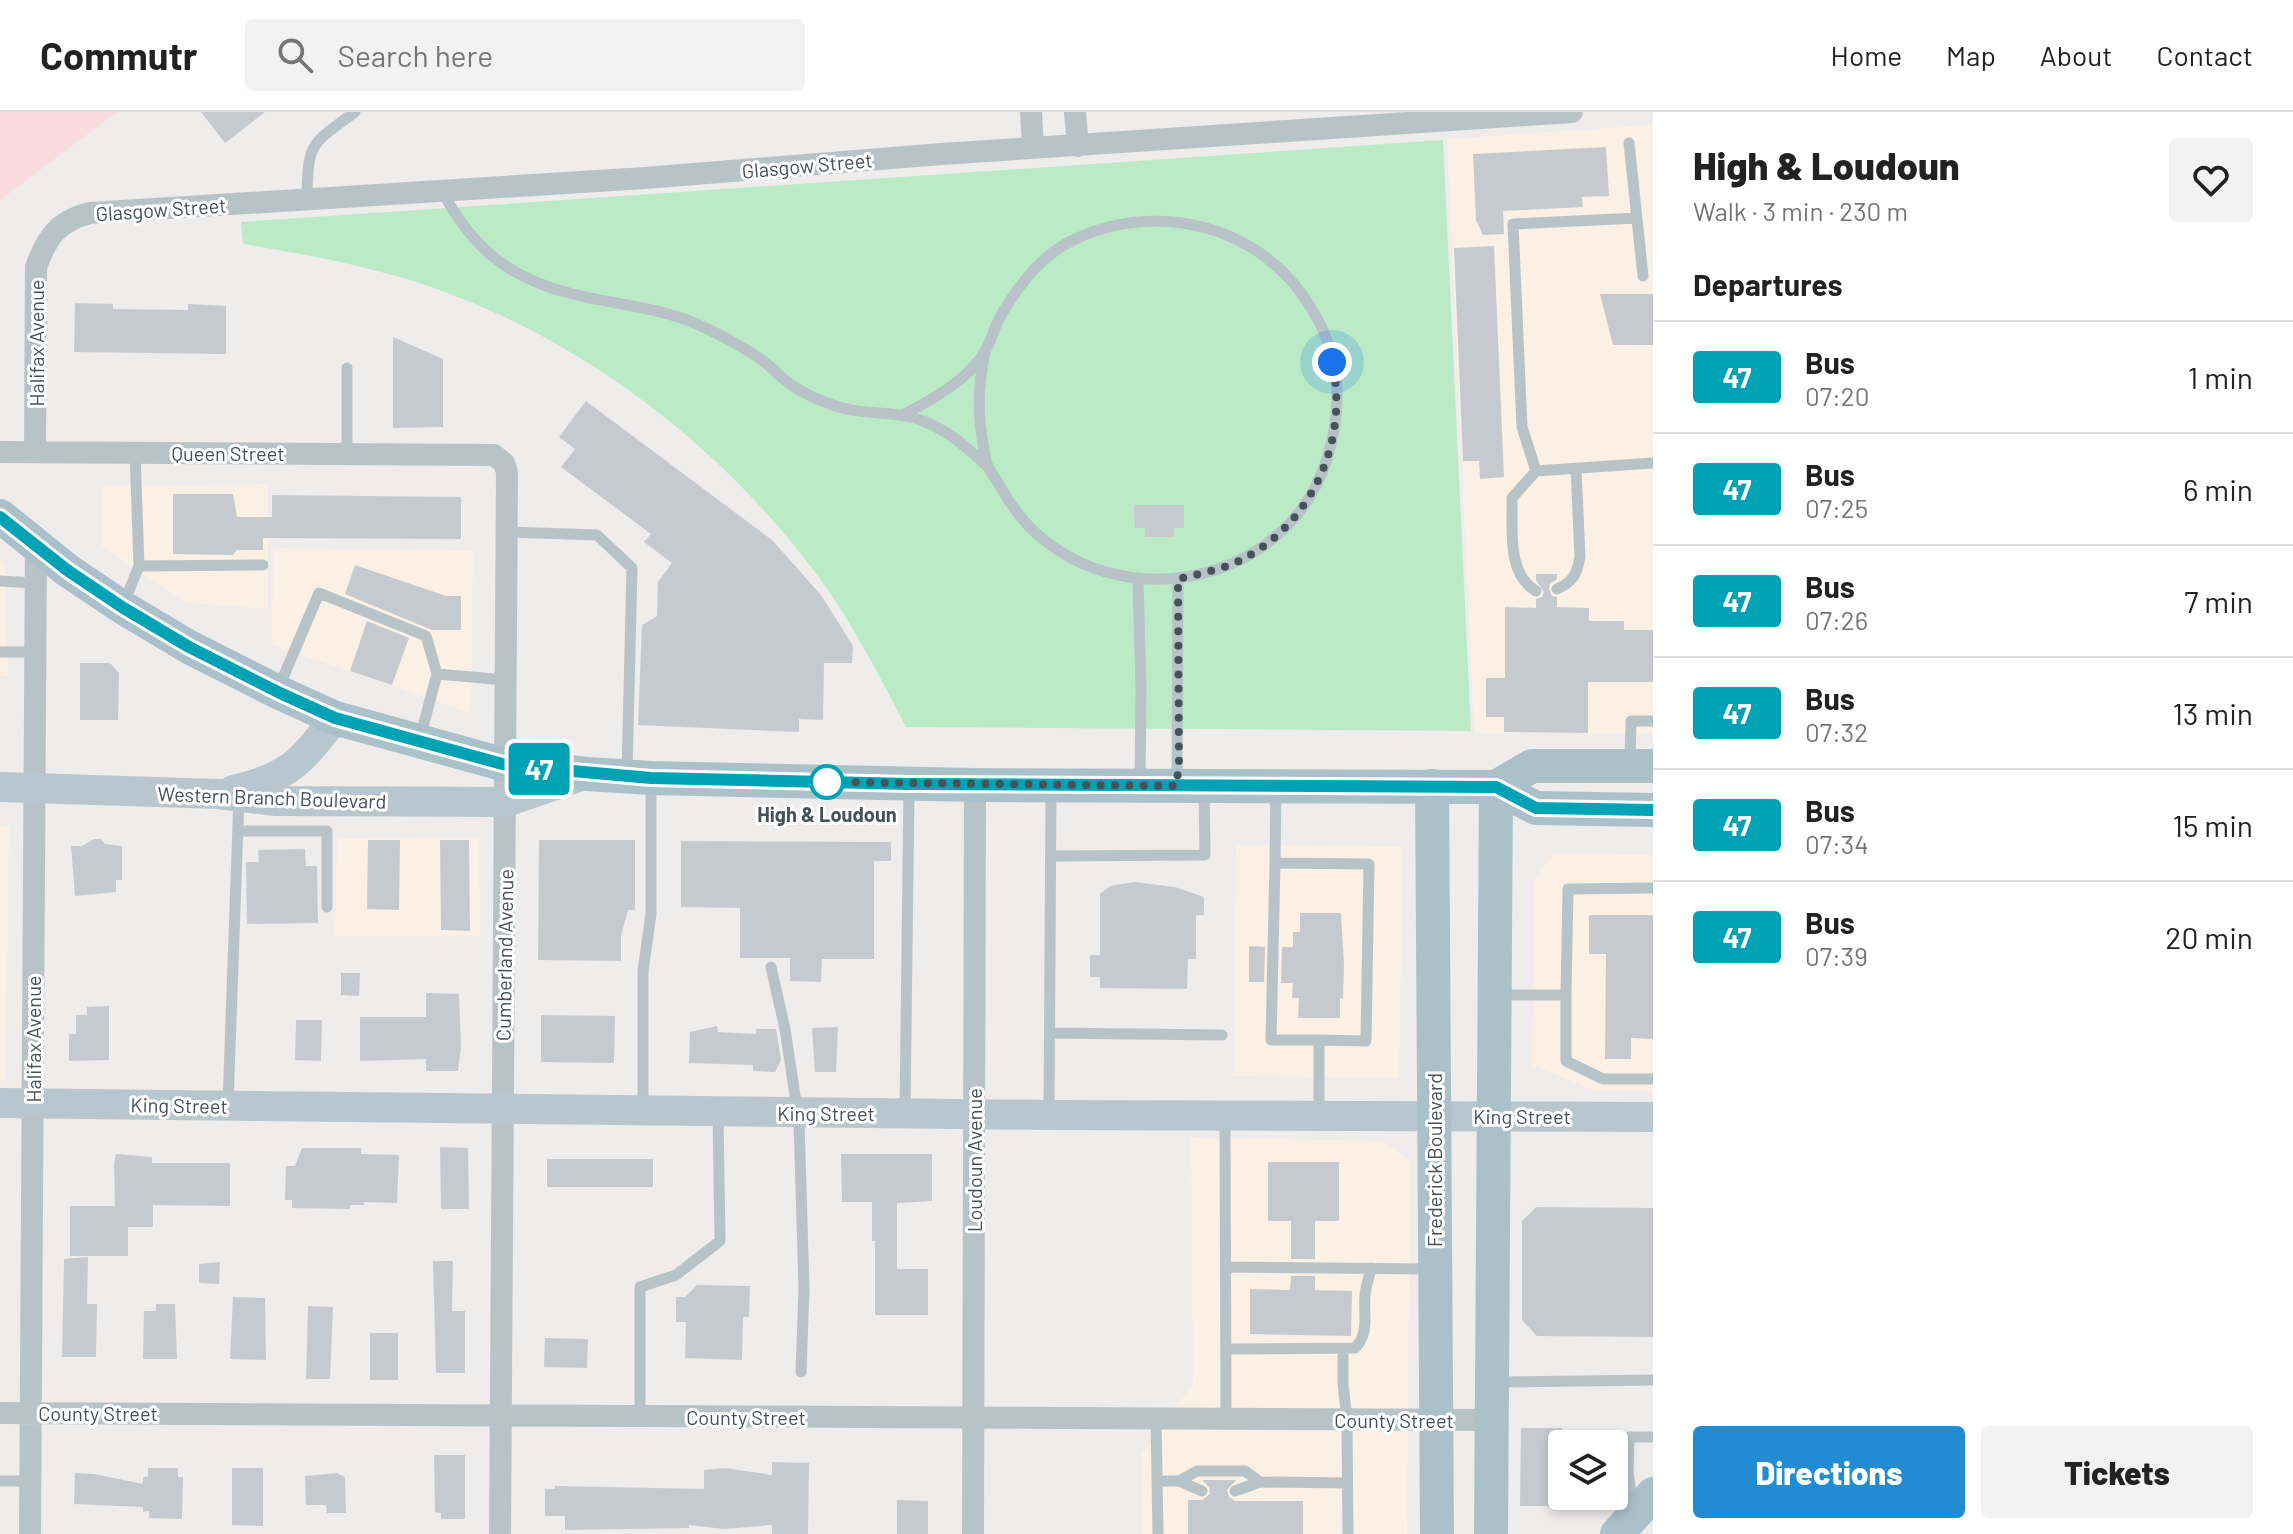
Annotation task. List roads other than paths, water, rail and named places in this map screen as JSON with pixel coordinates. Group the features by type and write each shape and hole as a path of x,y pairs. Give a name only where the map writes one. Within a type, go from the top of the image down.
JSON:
{"main road":[{"path":"0,516 67,570 122,607 189,647 277,691 335,718 506,765 639,778 1140,787 1496,787 1536,808 1653,810"},
{"path":"1496,787 1532,766 1642,766"},
{"name":"Frederick Boulevard","path":"1432,786 1437,1534"},
{"path":"1491,1534 1496,787"}],"street":[{"path":"1031,112 1033,148"},
{"path":"1075,112 1078,146"},
{"name":"Glasgow Street","path":"51,237 71,218 90,213 1078,146 1392,119 1572,112"},
{"name":"Halifax Avenue","path":"35,452 35,279 43,247 51,237"},
{"name":"Queen Street","path":"0,452 421,454"},
{"name":"Cumberland Avenue","path":"421,454 494,455 504,463 507,472 500,1534"},
{"name":"Halifax Avenue","path":"30,1534 36,544"},
{"path":"228,795 286,773 305,757 335,718"},
{"name":"Western Branch Boulevard","path":"0,787 228,795 276,801 327,816 506,802 587,774"},
{"name":"Loudoun Avenue","path":"973,1534 975,785"},
{"name":"King Street","path":"0,1103 798,1113 1653,1117"},
{"name":"County Street","path":"0,1413 1492,1420"}],"lane":[{"path":"307,199 307,165 311,149 355,112"},
{"path":"1629,143 1643,276"},
{"path":"442,191 457,219 478,245 502,265 531,280 570,293 653,309 696,323 736,343 766,363 788,383 815,398 838,407 903,415 936,426 965,444 988,467 1011,506 1032,530 1056,550 1078,563 1108,574 1138,580 1178,579 1237,562 1265,545 1289,524 1309,498 1324,470 1334,439 1337,381 1328,343 1312,308 1297,287 1260,253 1232,237 1202,226 1176,222 1138,221 1106,227 1071,242 1044,259 1000,318 985,352 979,379 978,407 988,467"},
{"path":"1536,471 1522,427 1513,224 1637,218"},
{"path":"903,415 957,382 985,352"},
{"path":"347,368 347,453"},
{"path":"122,607 139,566 135,452"},
{"path":"1536,591 1526,585 1517,573 1512,498 1536,471 1653,463"},
{"path":"1557,589 1571,583 1578,570 1576,469"},
{"path":"507,532 597,535 632,568 639,778 651,914 643,971 643,1111"},
{"path":"139,566 263,565"},
{"path":"1051,856 1205,855 1190,786 1179,766 1178,579"},
{"path":"1138,580 1140,787"},
{"path":"0,581 35,583"},
{"path":"277,691 319,593 426,636 437,674 419,743"},
{"path":"0,652 34,652"},
{"path":"437,674 506,680"},
{"path":"1642,766 1631,721 1653,721"},
{"path":"905,1113 910,784"},
{"path":"1275,863 1369,864 1366,1041 1271,1040 1276,785"},
{"path":"1049,1115 1051,786"},
{"path":"228,795 238,831 228,1106"},
{"path":"238,831 327,816 327,907"},
{"path":"1653,888 1568,889 1566,995 1566,1061 1603,1079 1653,1079"},
{"path":"771,967 785,1029 798,1113 804,1289 801,1372"},
{"path":"1495,995 1566,995"},
{"path":"1050,1033 1222,1035"},
{"path":"1319,1040 1319,1116"},
{"path":"640,1416 640,1287 676,1275 720,1241 718,1112"},
{"path":"1225,1115 1226,1419"},
{"path":"1226,1267 1435,1269"},
{"path":"1226,1349 1355,1348 1365,1332 1365,1294 1371,1268"},
{"path":"1343,1350 1348,1534"},
{"path":"1492,1382 1653,1380"},
{"path":"1156,1419 1158,1534"},
{"path":"1635,1515 1628,1472 1629,1437 1653,1437"},
{"path":"1179,1481 1197,1471 1245,1471 1260,1482"},
{"path":"0,1481 30,1481"},
{"path":"1158,1481 1179,1481 1202,1491"},
{"path":"1235,1491 1260,1482 1347,1483"}],"place":[{"name":"High & Loudoun","path":"827,782"}]}
